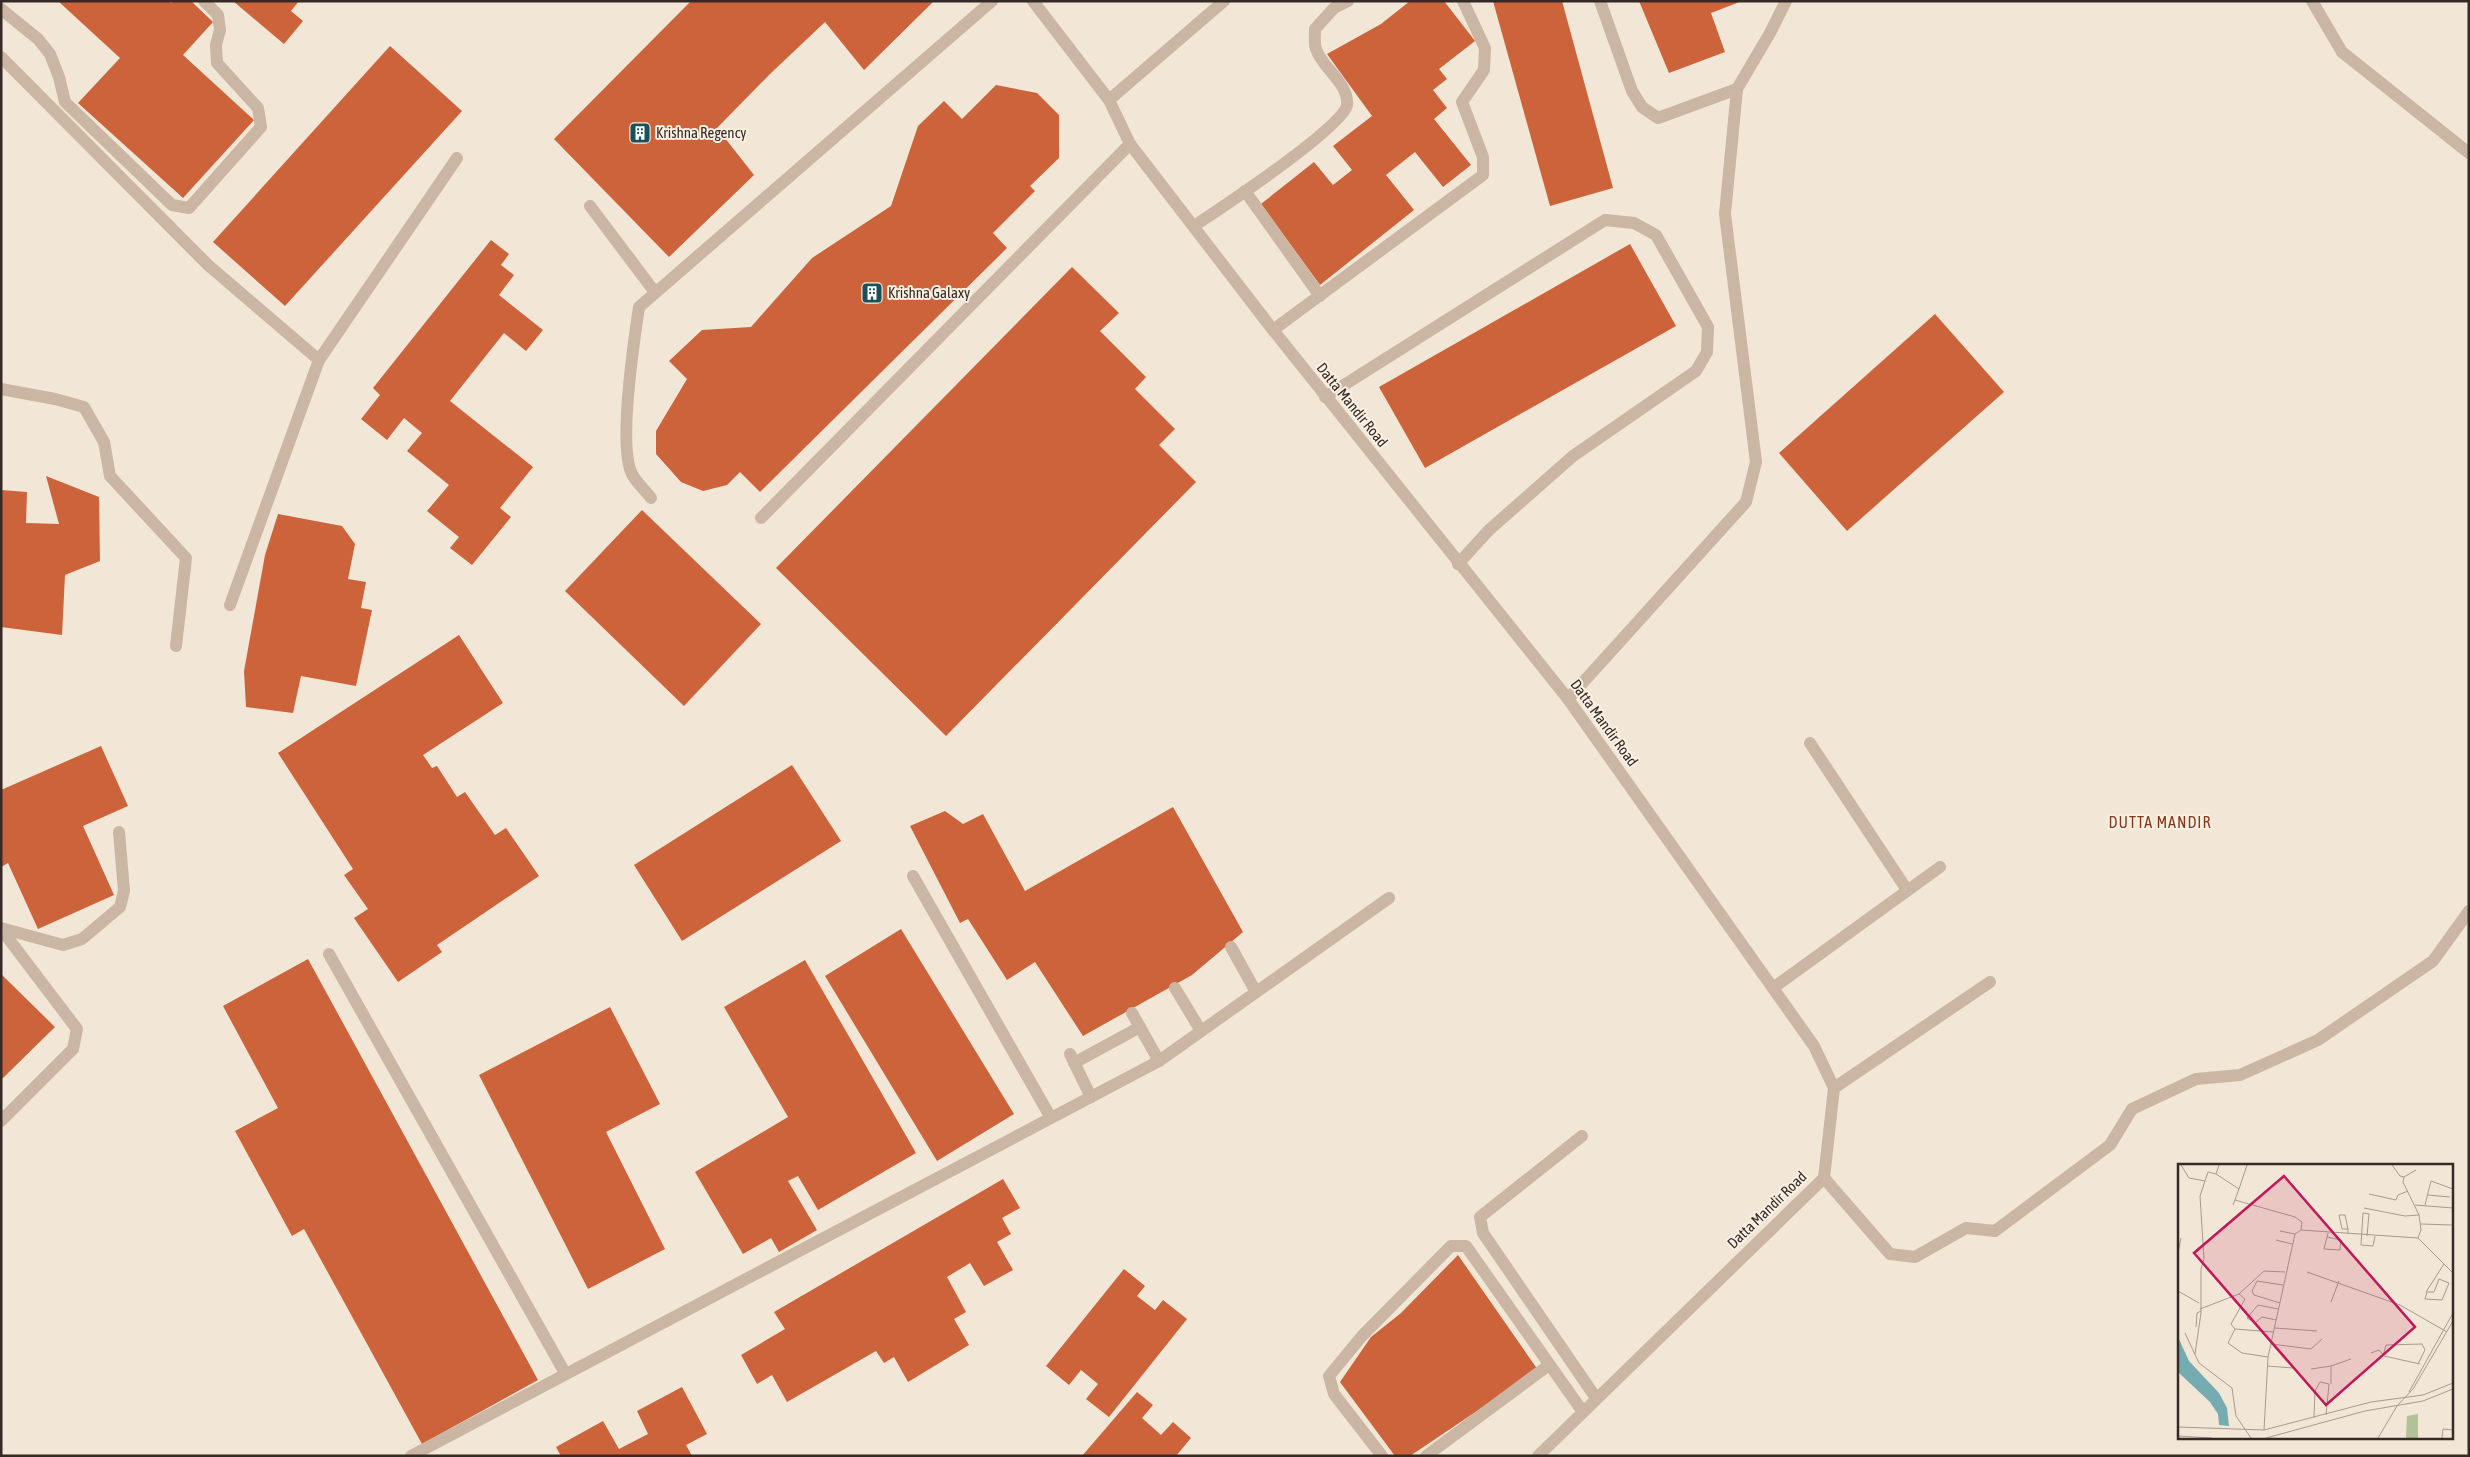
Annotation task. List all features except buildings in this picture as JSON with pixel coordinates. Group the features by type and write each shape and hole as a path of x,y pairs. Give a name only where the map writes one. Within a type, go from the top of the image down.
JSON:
{"street":[{"path":"1,9 38,39 50,54 59,77 65,102 172,205 189,208 261,126 258,108 217,63 216,45 220,30 218,15 204,1"},
{"path":"651,498 631,473 625,444 633,342 639,307 654,291 992,1"},
{"name":"Datta Mandir Road","path":"1033,1 1109,100 1130,144 1325,397 1568,699 1814,1046 1834,1088 1824,1178 1538,1456"},
{"path":"1109,100 1224,1"},
{"path":"1194,226 1311,143 1333,124 1347,106 1345,92 1316,49 1315,29 1334,8 1348,1"},
{"path":"1273,330 1483,175 1483,157 1462,102 1484,70 1485,48 1463,1"},
{"path":"1600,1 1632,91 1642,107 1658,118 1737,89"},
{"path":"1568,699 1746,502 1756,462 1725,214 1737,89 1770,33 1786,1"},
{"path":"2312,1 2342,52 2469,153"},
{"path":"1,57 208,265 319,360"},
{"path":"761,518 1130,144"},
{"path":"230,605 319,360 457,158"},
{"path":"1245,191 1320,296"},
{"path":"590,206 654,291"},
{"path":"1325,397 1605,220 1634,223 1656,235 1708,327 1707,352 1696,370 1573,456 1489,530 1458,564"},
{"path":"1,389 55,399 84,407 104,442 110,476 186,558 176,646"},
{"path":"1810,743 1907,890"},
{"path":"1,929 63,945 82,939 120,907 124,891 119,832"},
{"path":"1773,988 1940,866"},
{"path":"913,876 1051,1118"},
{"path":"411,1456 1159,1060 1389,898"},
{"path":"1824,1178 1890,1254 1915,1257 1966,1228 1995,1231 2110,1145 2132,1109 2196,1079 2240,1075 2318,1040 2433,961 2469,911"},
{"path":"1,929 77,1029 73,1048 1,1121"},
{"path":"1231,947 1256,992"},
{"path":"329,954 565,1373"},
{"path":"1834,1088 1990,982"},
{"path":"1175,988 1201,1031"},
{"path":"1132,1013 1159,1060"},
{"path":"1091,1097 1072,1058 1140,1027"},
{"path":"1582,1136 1480,1217 1483,1233 1596,1398"},
{"path":"1382,1456 1334,1394 1329,1376 1362,1336 1451,1246 1466,1246 1583,1412"},
{"path":"1426,1456 1549,1365"}],"place":[{"name":"Krishna Regency","path":"640,133"},
{"name":"Krishna Galaxy","path":"872,293"}],"district":[{"name":"DUTTA MANDIR","path":"2160,822"}]}
